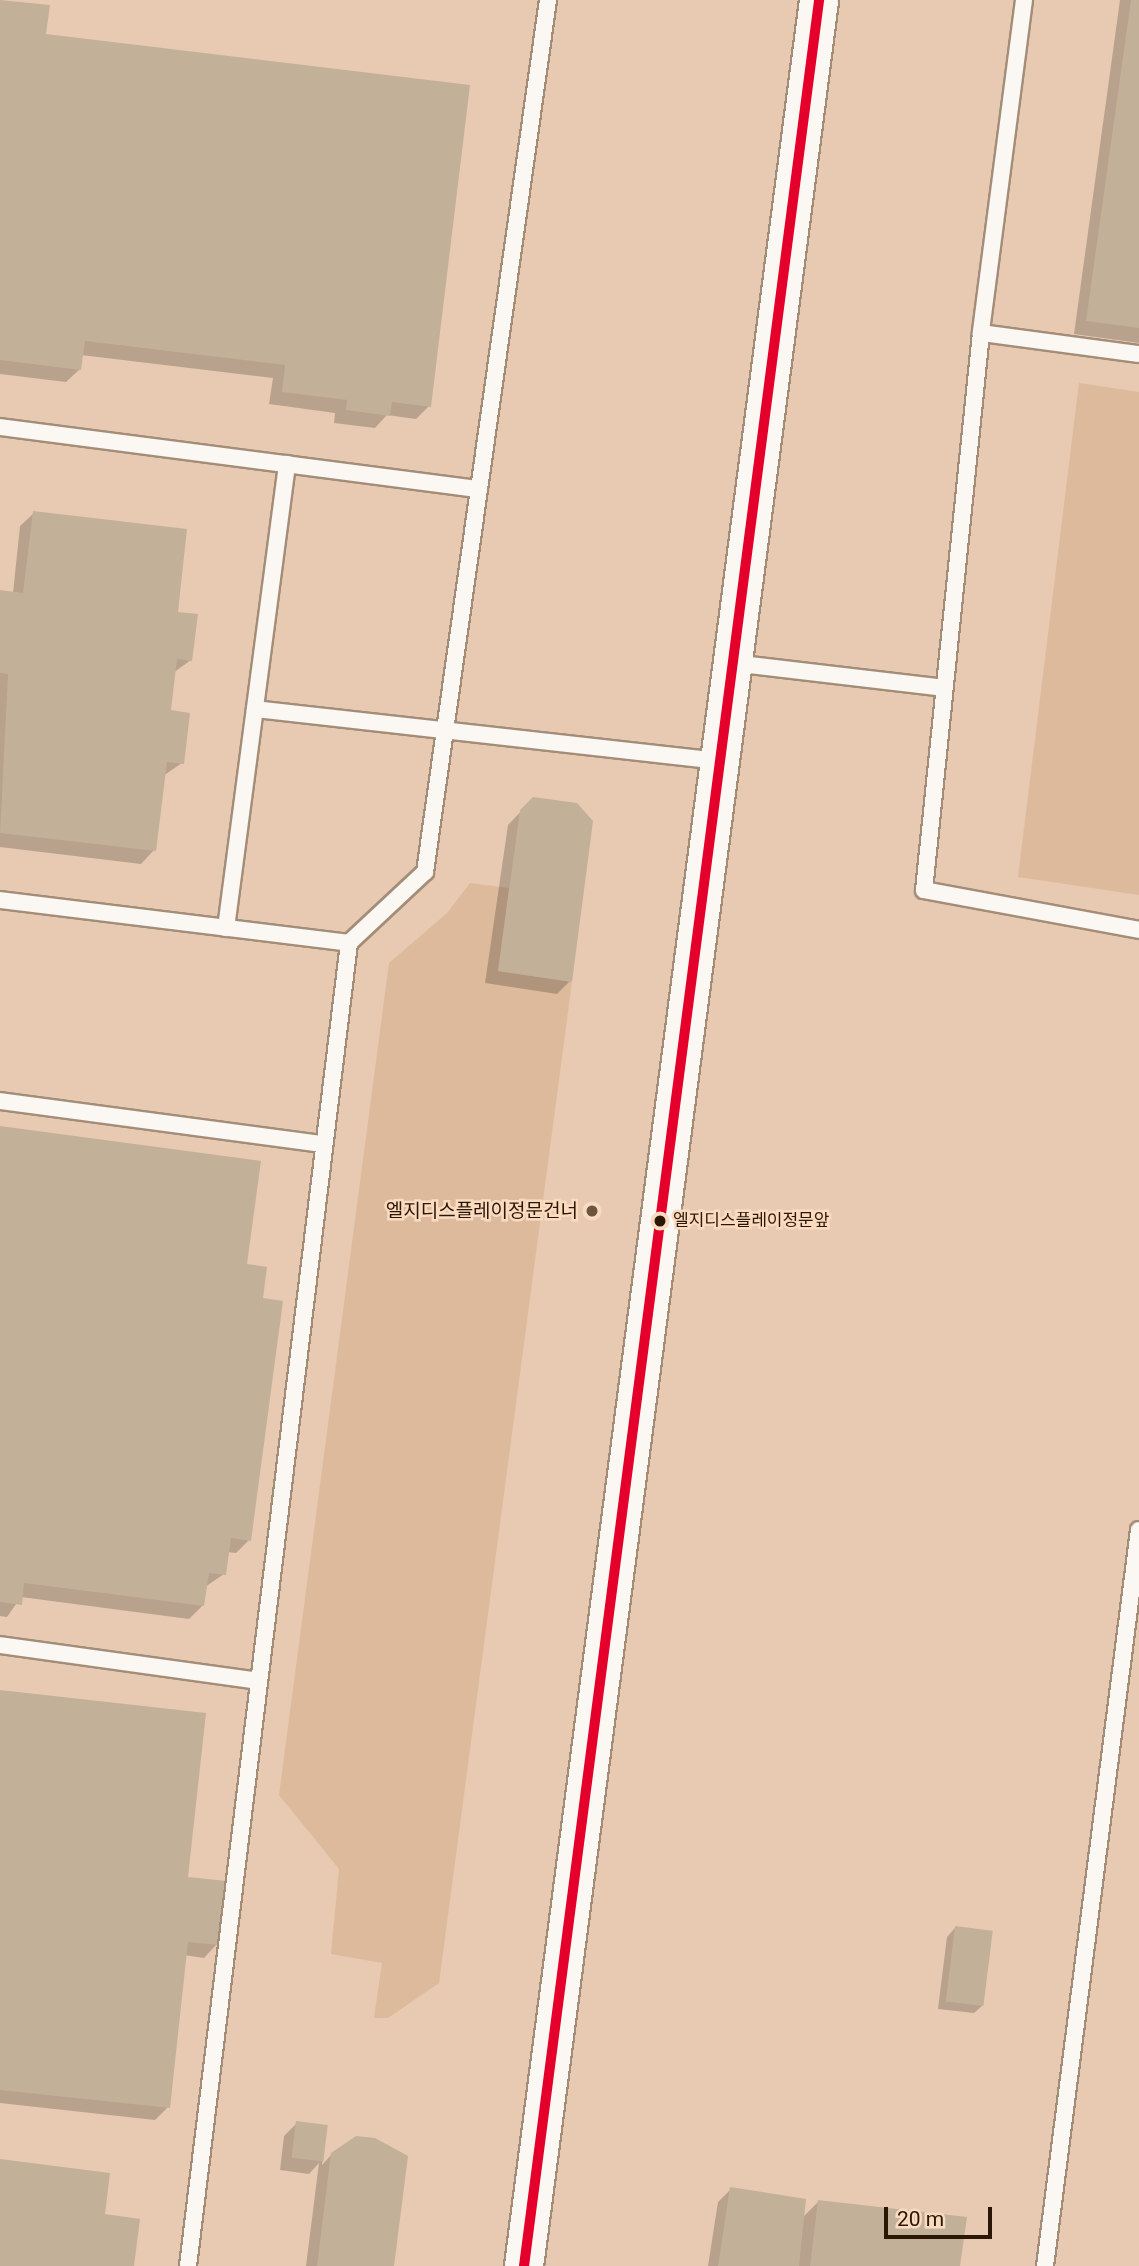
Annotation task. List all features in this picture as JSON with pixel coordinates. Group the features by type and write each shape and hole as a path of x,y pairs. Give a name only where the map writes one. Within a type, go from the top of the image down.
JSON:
{"street":[{"path":"524,2266 818,0"}],"lane":[{"path":"188,2266 349,943 425,872 548,0"},
{"path":"1024,0 981,333 924,890 1139,930"},
{"path":"981,333 1139,354"},
{"path":"0,427 479,489"},
{"path":"226,928 287,464"},
{"path":"732,663 944,688"},
{"path":"255,709 720,761"},
{"path":"0,900 349,943"},
{"path":"0,1101 324,1144"},
{"path":"1045,2266 1139,1530"},
{"path":"0,1645 259,1681"}],"shaded area":[{"path":"1079,383 1139,392 1139,895 1018,877"},
{"path":"470,883 509,888 498,971 572,982 439,1983 388,2018 374,2018 382,1963 331,1954 339,1869 279,1795 389,963 447,913"}],"building":[{"path":"0,0 50,5 46,34 470,85 431,407 392,402 390,416 346,410 347,400 282,392 285,365 85,341 81,370 0,360"},
{"path":"1131,0 1139,0 1139,328 1086,321"},
{"path":"33,511 187,529 178,612 198,614 192,661 177,659 171,710 190,713 184,764 167,762 156,851 0,833 8,674 0,673 0,590 23,593"},
{"path":"533,797 577,803 593,821 572,982 498,971 520,810"},
{"path":"0,1126 261,1161 247,1264 267,1267 263,1298 283,1301 251,1541 231,1538 226,1575 209,1573 204,1606 24,1583 22,1605 0,1602"},
{"path":"0,1690 206,1713 188,1877 226,1881 219,1945 188,1942 170,2108 0,2090"},
{"path":"955,1926 993,1931 983,2006 946,2001"},
{"path":"296,2121 328,2125 323,2162 291,2158"},
{"path":"356,2136 375,2138 408,2156 394,2266 317,2266 331,2153"},
{"path":"0,2159 110,2173 105,2214 140,2219 134,2266 0,2266"},
{"path":"730,2187 806,2199 799,2266 718,2266"},
{"path":"818,2200 967,2217 960,2266 810,2266"}],"transit line":[{"path":"524,2266 819,0"}],"place":[{"name":"엘지디스플레이정문건너","path":"592,1211"},
{"name":"엘지디스플레이정문앞","path":"660,1221"}]}
